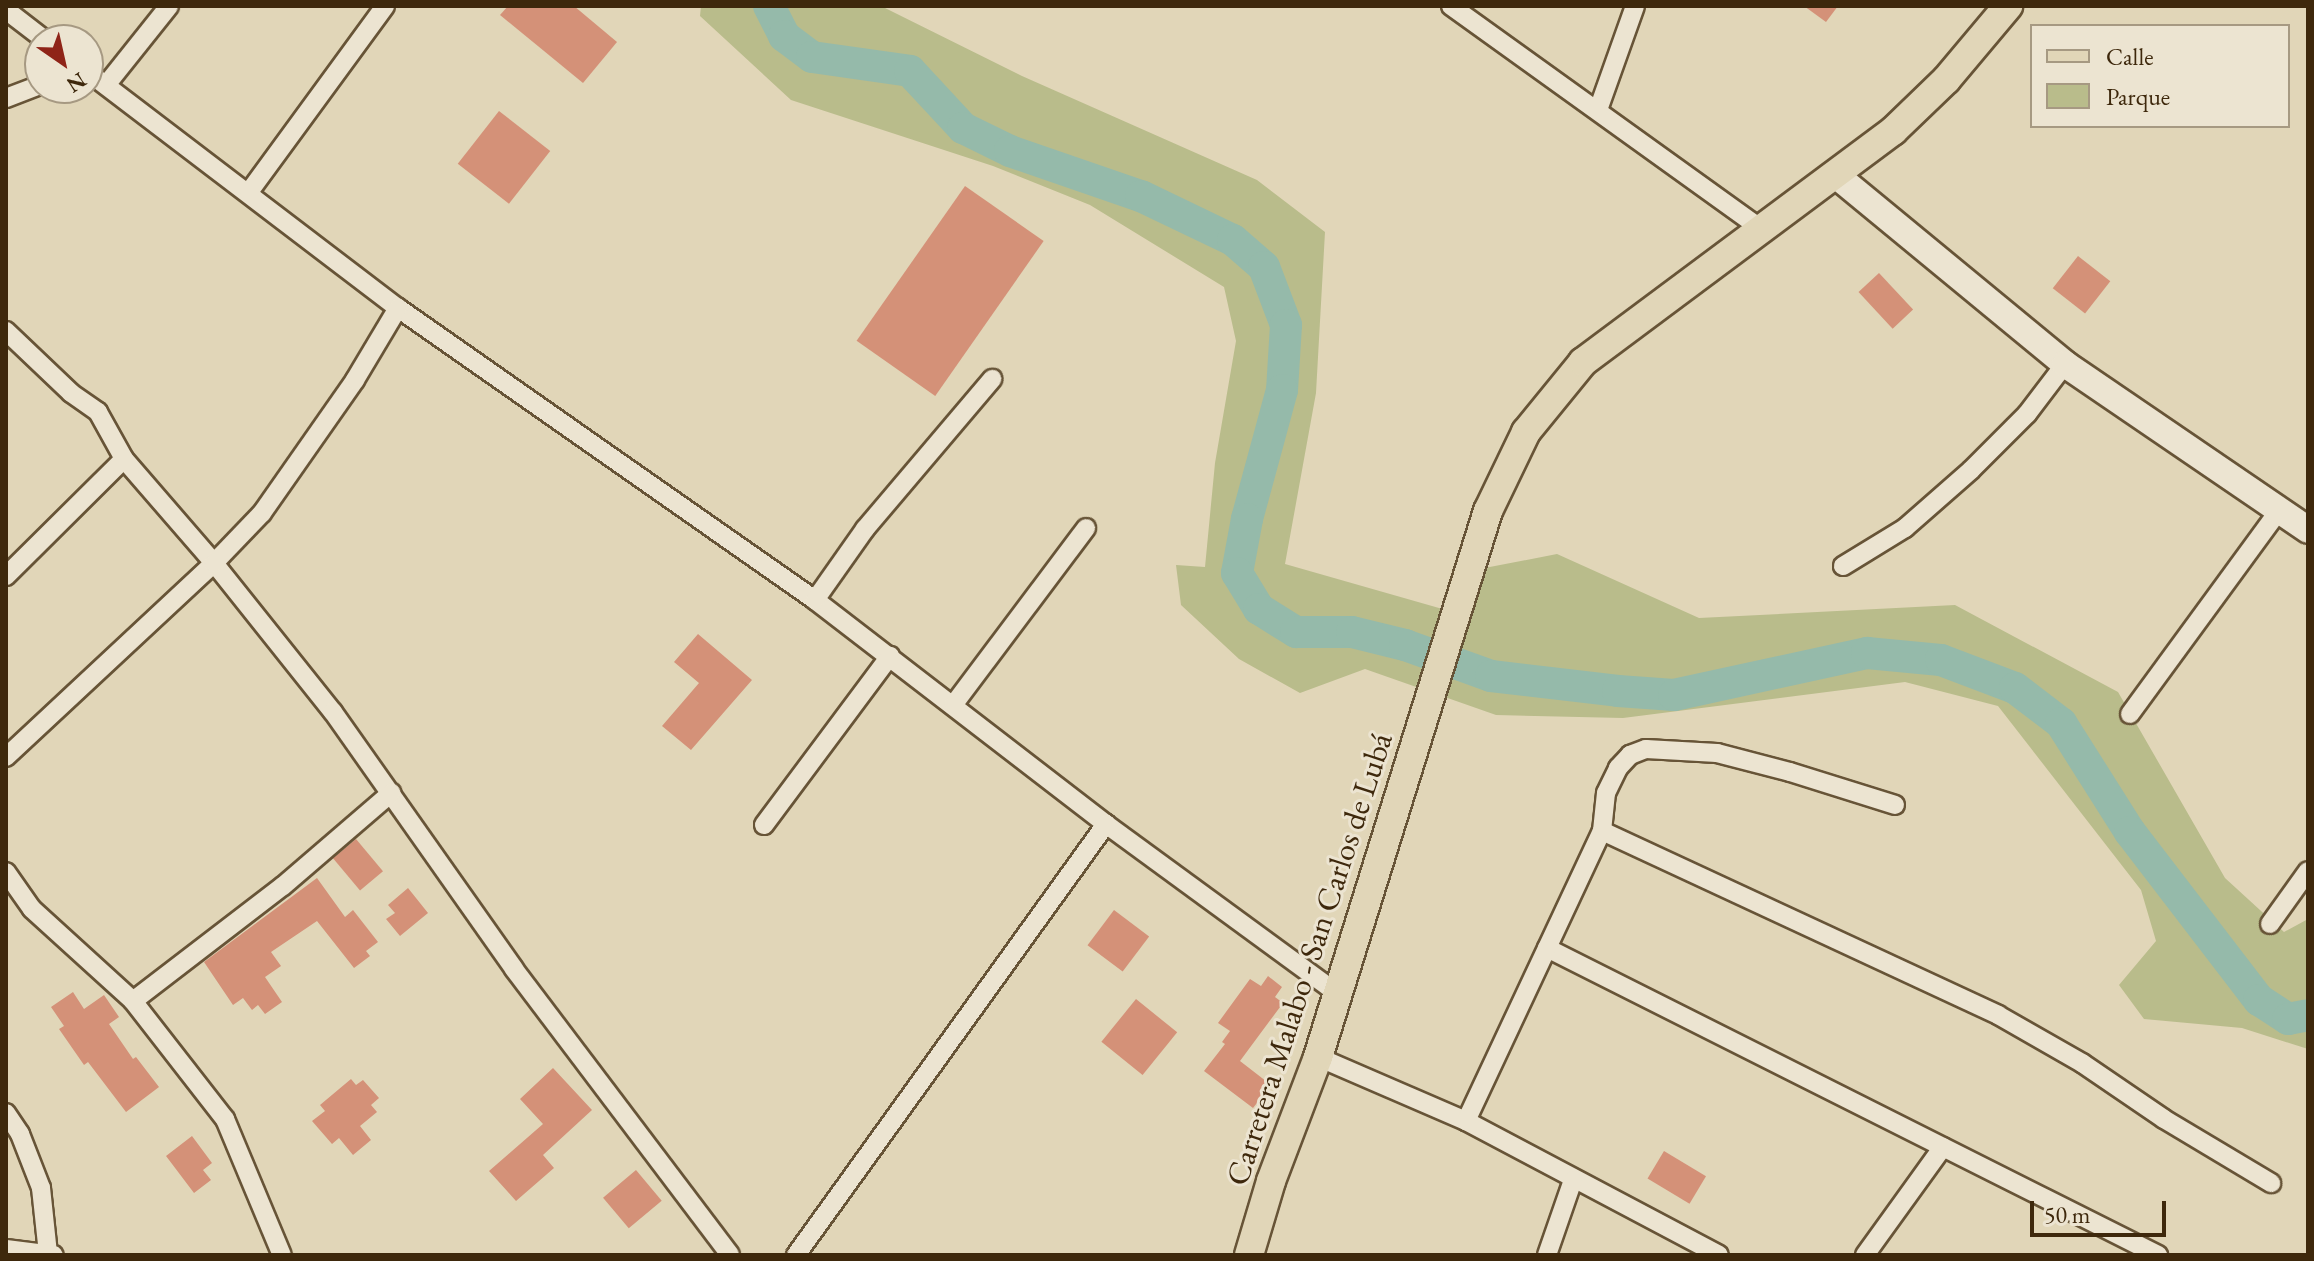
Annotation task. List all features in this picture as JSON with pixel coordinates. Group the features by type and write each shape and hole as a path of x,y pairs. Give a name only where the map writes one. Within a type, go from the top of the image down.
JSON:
{"main road":[{"path":"1760,228 1837,176 1893,131 1946,80 2008,6"},
{"name":"Carretera Malabo - San Carlos de Lubá","path":"1249,1255 1271,1181 1318,1057 1488,511 1526,432 1583,362 1760,228"}],"street":[{"path":"169,6 106,85 398,308 815,600 1106,824 1337,993"},
{"path":"249,192 385,6"},
{"path":"1451,6 1760,228"},
{"path":"1598,110 1635,6"},
{"path":"6,10 24,24"},
{"path":"1837,176 2065,364 2308,530"},
{"path":"6,757 214,563 262,513 355,380 398,308"},
{"path":"6,331 71,393 98,412 124,459 214,563 333,712 514,969 730,1255"},
{"path":"1843,566 1905,528 1971,470 2027,414 2065,364"},
{"path":"815,600 865,529 992,379"},
{"path":"7,574 124,459"},
{"path":"2130,714 2280,509"},
{"path":"954,704 1086,528"},
{"path":"764,825 890,656"},
{"path":"1466,1121 1602,831 1606,793 1618,768 1630,755 1646,749 1717,753 1895,805"},
{"path":"133,1001 283,886 391,793"},
{"path":"796,1255 1106,824"},
{"path":"1602,831 1998,1015 2082,1063 2164,1119 2271,1183"},
{"path":"2270,924 2308,871"},
{"path":"6,872 32,909 133,1001 225,1119 282,1255"},
{"path":"1547,948 2156,1255"},
{"path":"1318,1057 1466,1121 1719,1255"},
{"path":"6,1113 20,1134 41,1188 51,1255 6,1249"},
{"path":"1865,1255 1943,1147"},
{"path":"1547,1255 1573,1180"}],"green space":[{"path":"701,6 881,6 1022,76 1257,180 1325,232 1316,393 1285,564 1460,614 1469,571 1557,554 1699,618 1955,605 2118,692 2225,878 2284,932 2308,919 2308,1049 2242,1028 2144,1019 2119,985 2156,941 2141,890 1998,706 1905,682 1623,718 1496,715 1365,669 1300,693 1239,659 1181,605 1176,565 1205,567 1215,463 1236,341 1224,287 1090,205 993,166 791,100 700,16"}],"building":[{"path":"508,6 574,6 617,42 583,83 500,15"},
{"path":"1804,6 1838,6 1826,22"},
{"path":"499,111 550,151 509,204 458,164"},
{"path":"965,186 1044,241 935,396 857,341"},
{"path":"2078,256 2110,281 2085,314 2053,288"},
{"path":"1879,273 1913,310 1893,329 1859,292"},
{"path":"698,634 752,680 691,750 662,726 699,683 674,662"},
{"path":"356,839 383,871 360,890 333,858"},
{"path":"317,878 345,917 353,910 378,942 366,951 370,956 354,968 317,921 271,952 281,966 265,977 282,1002 265,1014 258,1005 252,1010 243,998 233,1005 204,962"},
{"path":"408,888 428,913 400,936 386,919 395,913 388,905"},
{"path":"1114,910 1149,936 1123,972 1088,945"},
{"path":"1268,976 1282,987 1275,997 1283,1003 1240,1061 1271,1085 1253,1108 1204,1071 1225,1044 1222,1042 1230,1031 1218,1023 1250,979 1261,986"},
{"path":"73,992 84,1009 104,995 119,1017 109,1024 133,1059 136,1057 159,1087 126,1112 88,1062 84,1065 59,1029 64,1026 51,1007"},
{"path":"1136,999 1177,1032 1143,1075 1101,1042"},
{"path":"553,1068 592,1110 543,1155 554,1168 516,1201 489,1171 543,1124 520,1099"},
{"path":"351,1079 356,1085 363,1080 379,1098 371,1105 377,1112 360,1126 371,1140 353,1155 339,1138 332,1144 312,1121 325,1111 320,1105"},
{"path":"192,1136 212,1163 203,1170 211,1180 194,1193 166,1156"},
{"path":"1664,1151 1706,1176 1690,1204 1648,1178"},
{"path":"636,1170 662,1201 629,1228 603,1198"}],"waterway":[{"path":"769,6 784,36 812,57 910,71 963,128 1010,151 1141,196 1233,240 1264,267 1286,325 1282,390 1247,519 1237,573 1259,609 1296,632 1352,632 1405,645 1491,676 1618,691 1674,695 1867,653 1941,660 2015,688 2061,723 2130,832 2259,1000 2288,1019 2308,1015"}]}
